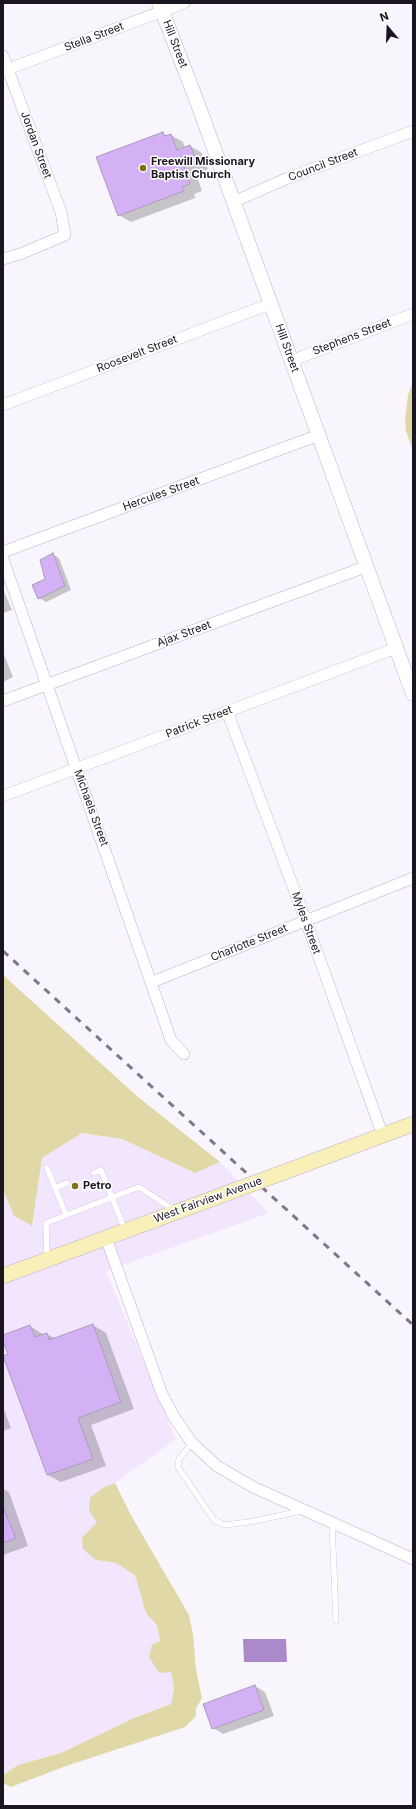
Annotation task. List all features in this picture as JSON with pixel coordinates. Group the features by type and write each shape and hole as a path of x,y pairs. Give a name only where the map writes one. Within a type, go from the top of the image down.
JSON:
{"main road":[{"name":"West Fairview Avenue","path":"3,1276 413,1124"}],"street":[{"name":"Stella Street","path":"6,70 160,7 184,3"},
{"name":"Hill Street","path":"160,7 196,99 345,506 365,567 413,694"},
{"name":"Jordan Street","path":"3,56 6,70 61,212 65,235 23,253 3,259"},
{"name":"Council Street","path":"233,202 288,178 413,131"},
{"name":"Roosevelt Street","path":"3,405 270,304"},
{"name":"Stephens Street","path":"292,361 413,314"},
{"name":"Hercules Street","path":"3,552 319,435"},
{"name":"Michaels Street","path":"3,559 171,1040 184,1054"},
{"name":"Ajax Street","path":"3,701 365,567"},
{"name":"Patrick Street","path":"3,796 396,648"},
{"name":"Myles Street","path":"227,711 306,921 383,1136"},
{"name":"Charlotte Street","path":"152,982 413,878"},
{"path":"106,1238 162,1394 174,1417 192,1443 217,1466 253,1487 413,1559"}],"lane":[{"path":"47,1168 66,1215"},
{"path":"94,1173 101,1170 125,1230"},
{"path":"55,1188 67,1183"},
{"path":"47,1259 46,1223 139,1187 176,1212"},
{"path":"192,1443 179,1459 178,1467 214,1520 225,1525 306,1511"},
{"path":"332,1523 336,1621"}],"shaded area":[{"path":"413,382 413,451 406,431 405,419 408,395"},
{"path":"3,975 138,1097 220,1162 195,1173 122,1139 82,1133 42,1158 32,1226 14,1216 3,1190"},
{"path":"82,1133 122,1139 195,1173 220,1162 269,1213 106,1271 176,1439 115,1483 104,1487 90,1511 98,1522 82,1538 96,1560 116,1563 135,1575 146,1613 157,1625 160,1641 152,1645 171,1672 174,1689 171,1704 134,1718 61,1753 18,1765 3,1775 3,1190 14,1216 32,1226 42,1158"},
{"path":"115,1483 132,1517 189,1615 193,1634 196,1670 202,1698 196,1708 196,1716 185,1727 66,1766 11,1787 3,1783 3,1775 18,1765 61,1753 134,1718 171,1704 174,1689 171,1672 159,1673 149,1657 152,1645 160,1641 157,1625 146,1613 135,1575 116,1563 96,1560 83,1549 82,1538 97,1522 89,1511 90,1498 104,1487"},
{"path":"243,1639 286,1639 287,1662 244,1662"}],"building":[{"path":"163,132 164,136 171,134 177,150 190,145 197,162 184,167 190,184 182,187 184,191 118,216 96,157"},
{"path":"53,553 65,586 38,599 32,585 45,579 40,560"},
{"path":"93,1324 121,1402 78,1418 93,1459 47,1475 3,1356 8,1354 3,1342 3,1335 30,1325 35,1337 47,1333 49,1340"},
{"path":"3,1507 16,1538 3,1543"},
{"path":"255,1685 264,1710 212,1729 203,1704"}],"railway":[{"path":"3,951 413,1325"}],"place":[{"name":"Freewill Missionary Baptist Church","path":"143,168"},
{"name":"Petro","path":"75,1186"}]}
